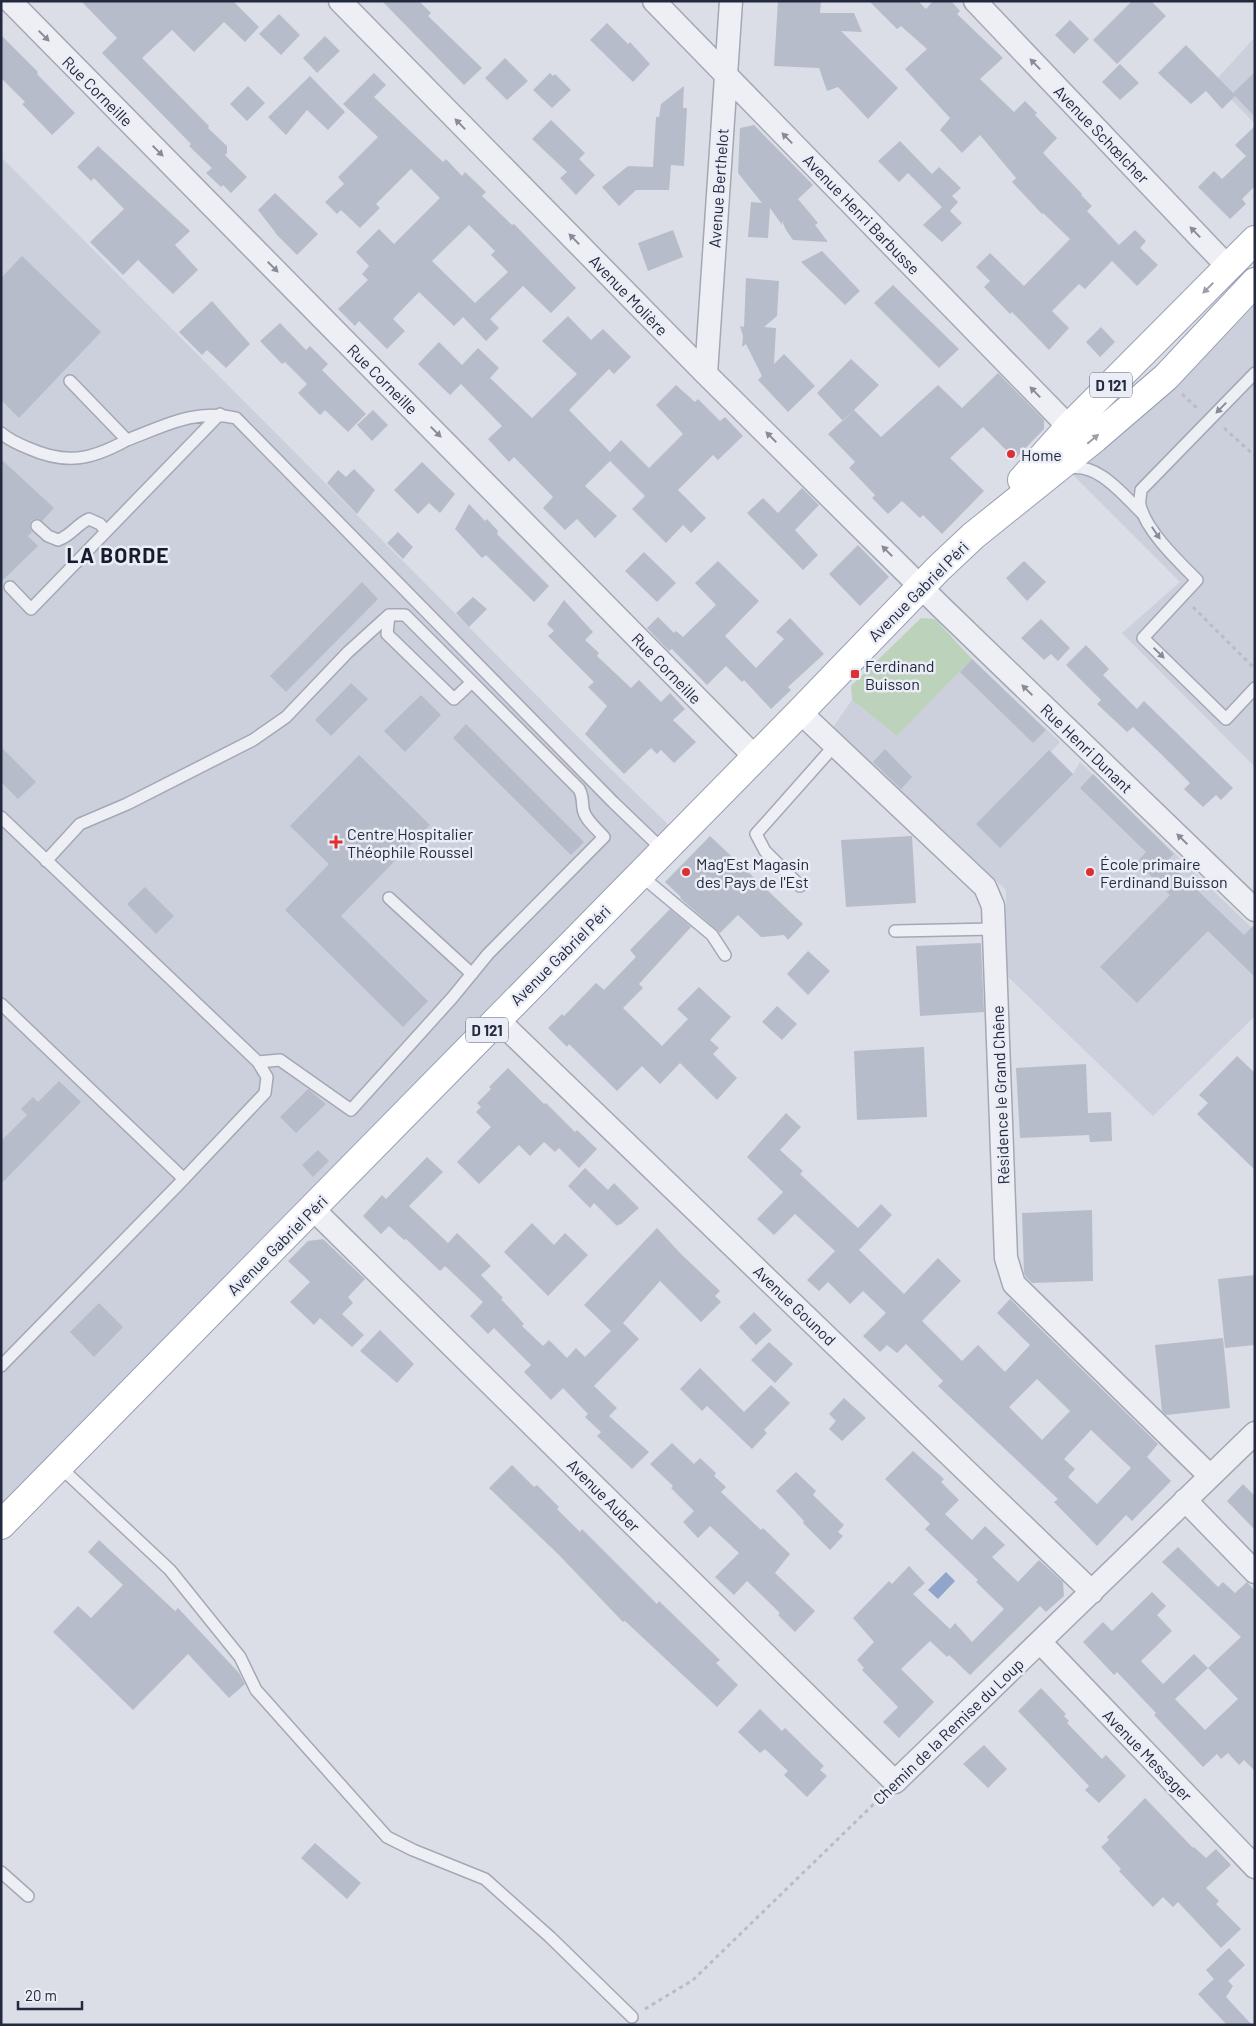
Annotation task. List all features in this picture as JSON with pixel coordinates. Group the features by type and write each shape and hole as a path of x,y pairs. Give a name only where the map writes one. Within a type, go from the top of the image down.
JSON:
{"main road":[{"name":"Avenue Gabriel Péri","path":"1,1525 800,712 921,586 973,536 1069,427 1255,240"},
{"name":"Avenue Gabriel Péri","path":"973,536 1095,438 1166,377 1255,282"}],"street":[{"name":"Rue Corneille","path":"10,1 755,757"},
{"name":"Avenue Molière","path":"340,1 706,374 921,586"},
{"name":"Avenue Henri Barbusse","path":"654,1 1069,427"},
{"name":"Avenue Berthelot","path":"706,374 730,1"},
{"name":"Avenue Schœlcher","path":"975,1 1229,268"},
{"name":"Rue Henri Dunant","path":"921,586 1255,910"},
{"name":"Résidence le Grand Chêne","path":"800,712 985,887 993,906 1006,1258 1014,1284 1210,1476"},
{"name":"Avenue Gounod","path":"497,1019 1092,1592"},
{"name":"Avenue Auber","path":"313,1209 895,1782"},
{"name":"Chemin de la Remise du Loup","path":"895,1782 1255,1433"},
{"path":"1185,1500 1255,1572"},
{"name":"Avenue Messager","path":"1040,1643 1255,1867"}],"lane":[{"path":"1143,514 1140,503 1141,490 1255,373"},
{"path":"70,381 127,440"},
{"path":"10,587 31,609 220,414"},
{"path":"1,433 7,439 48,457 81,459 109,450 127,440 176,420 220,414 236,418 613,802 663,850"},
{"path":"1050,474 1076,466 1102,475 1143,514 1166,549 1197,580 1143,638 1226,719 1255,688"},
{"path":"37,526 48,536 58,540 66,538 80,523 89,519 100,524 106,532"},
{"path":"389,615 387,634 454,700 472,682"},
{"path":"46,861 80,824 127,804 253,740 286,717 348,652 389,615 405,615 579,789 584,797 583,809 587,818 604,836 488,954 452,998 351,1110 280,1060 258,1062"},
{"path":"800,886 764,851 756,834 835,746"},
{"path":"1,817 258,1062 267,1077 265,1093 184,1179 1,1366"},
{"path":"639,874 712,934 725,955"},
{"path":"389,898 472,974"},
{"path":"895,931 994,929"},
{"path":"1,1004 184,1179"},
{"path":"59,1466 170,1570 240,1658 256,1690 387,1837 413,1850 485,1879 550,1937 632,2017"},
{"path":"1,1872 28,1896"}],"path":[{"path":"1166,377 1209,420 1227,429 1255,456"},
{"path":"1182,596 1255,669"},
{"name":"Chemin de la Remise du Loup","path":"632,2017 692,1980 895,1782"}],"shaded area":[{"path":"1255,37 1255,124 1214,82"},
{"name":"Centre Hospitalier Théophile Roussel","path":"1,157 586,745 678,834 1,1516"},
{"path":"1255,264 1255,767 1122,633 1180,582 1073,475"},
{"name":"École primaire Ferdinand Buisson","path":"972,659 1060,742 1051,752 1073,774 1080,762 1255,931 1255,1016 1153,1116 1006,975 1006,890 833,727 852,700 897,736"}],"green space":[{"path":"921,618 935,619 972,659 897,736 852,700 851,686"}],"water":[{"path":"946,1572 955,1581 938,1599 928,1590"}],"building":[{"path":"81,1 233,1 259,27 245,42 224,22 194,52 172,30 142,58 227,146 227,153 225,155 247,177 231,193 223,185 221,187 206,173 212,168 102,53 117,38"},
{"path":"382,1 419,1 431,13 428,16 482,68 464,85"},
{"path":"778,1 821,1 820,13 854,13 862,32 841,31 898,88 868,119 838,87 827,91 819,68 774,66"},
{"path":"869,1 918,1 926,9 933,1 951,1 960,11 957,14 1003,58 980,79 1014,112 1025,101 1037,113 1035,115 1057,138 1043,153 1092,206 1087,211 1119,245 1135,230 1146,241 1140,248 1158,265 1137,286 1112,261 1085,289 1079,284 1052,311 1069,328 1049,350 1012,312 1010,314 984,287 990,281 976,267 990,253 1024,286 1070,239 1042,214 1012,182 1016,178 980,135 962,153 940,130 950,118 905,69 927,49 901,26 897,29"},
{"path":"1132,1 1151,1 1166,16 1117,64 1093,40"},
{"path":"279,14 300,35 281,55 259,34"},
{"path":"1070,20 1089,39 1074,54 1055,35"},
{"path":"607,23 628,44 630,42 650,64 633,82 590,40"},
{"path":"1,35 75,113 52,135 22,104 25,102 1,78"},
{"path":"325,36 340,51 317,73 303,58"},
{"path":"1186,45 1233,93 1255,72 1255,117 1235,96 1222,109 1206,91 1191,104 1158,73"},
{"path":"505,58 528,81 507,100 485,78"},
{"path":"1120,64 1139,83 1120,100 1102,82"},
{"path":"374,73 386,85 374,97 443,162 446,159 462,176 465,172 486,192 482,196 512,225 514,224 576,288 551,313 523,286 490,319 499,328 486,341 463,317 454,326 419,292 393,319 405,331 387,349 359,321 355,326 338,309 368,280 362,274 369,266 356,252 379,229 394,244 440,198 411,169 376,204 380,208 360,228 341,210 337,214 325,202 344,184 338,177 378,137 343,104","holes":["469,225 495,251 491,255 508,272 475,303 432,261"]},
{"path":"550,73 553,76 555,74 571,90 552,108 533,90"},
{"path":"310,76 345,112 328,130 307,110 286,135 268,117"},
{"path":"248,86 265,103 247,121 230,104"},
{"path":"684,86 683,108 687,108 684,166 671,165 669,190 636,190 619,206 602,187 628,166 653,167 656,117 659,117 661,104"},
{"path":"551,120 585,153 579,159 595,175 576,195 560,178 567,172 532,139"},
{"path":"754,125 813,185 798,199 818,223 815,225 828,242 793,240 782,221 782,225 770,208 768,238 748,237 751,202 762,203 738,173 740,128"},
{"path":"1255,126 1255,186 1242,199 1246,204 1230,219 1198,187 1214,171 1222,179 1246,156 1235,145"},
{"path":"900,141 932,174 939,167 961,188 952,196 958,202 950,211 962,223 942,242 923,225 942,207 908,173 899,182 878,161"},
{"path":"98,146 190,231 175,245 198,270 173,294 138,260 123,275 90,242 124,209 94,178 91,181 77,167"},
{"path":"275,193 318,234 297,255 278,236 258,210"},
{"path":"673,230 683,257 648,271 638,243"},
{"path":"822,251 860,291 845,305 801,262"},
{"path":"22,256 101,332 19,418 1,400 1,278"},
{"path":"746,278 779,281 777,316 764,327 776,328 774,364 784,354 815,386 788,412 758,380 762,376 746,344 742,347 743,336 740,326 744,327"},
{"path":"893,285 959,349 939,368 874,303"},
{"path":"212,301 250,344 226,368 207,350 202,355 179,332"},
{"path":"568,316 591,340 603,329 631,357 614,374 609,369 569,410 610,452 621,440 649,468 683,434 656,405 676,385 695,402 698,399 720,421 725,417 743,436 718,460 713,455 678,490 706,518 691,533 683,525 666,543 632,509 645,496 610,461 585,486 617,516 595,538 577,519 565,530 543,508 553,497 514,457 509,462 488,439 502,426 461,384 450,395 418,364 439,342 462,365 478,348 499,368 490,378 532,418 577,374 542,341"},
{"path":"280,323 306,350 310,346 328,364 322,370 366,414 348,432 325,410 320,415 298,393 307,384 285,362 282,364 260,341"},
{"path":"1101,327 1115,342 1100,357 1086,342"},
{"path":"851,359 879,385 843,421 817,393"},
{"path":"998,373 1044,420 1044,429 1015,459 983,427 950,458 984,491 942,534 923,515 920,518 902,501 888,514 872,498 875,495 849,468 855,462 828,434 854,410 881,437 938,385 962,408"},
{"path":"373,410 388,425 372,441 357,425"},
{"path":"1,459 54,508 42,521 35,519 31,521 30,528 32,532 28,536 38,546 1,582"},
{"path":"422,462 455,494 440,513 429,503 418,514 394,490"},
{"path":"354,469 375,490 357,514 327,483 338,470 346,477"},
{"path":"802,488 819,505 795,530 818,555 803,570 747,513 763,498 778,513"},
{"path":"469,504 485,521 487,519 498,531 497,534 549,586 534,602 486,555 482,558 455,529"},
{"path":"398,532 413,547 403,559 387,543"},
{"path":"858,545 889,577 860,606 829,574"},
{"path":"644,552 676,583 657,602 625,571"},
{"path":"718,561 759,601 725,636 756,668 784,639 776,632 790,618 824,654 788,687 791,690 771,709 744,680 742,682 726,666 707,685 672,649 669,651 647,628 658,617 674,633 676,631 683,637 716,605 695,583"},
{"path":"1024,561 1046,582 1027,601 1006,578"},
{"path":"362,582 378,599 286,692 270,676"},
{"path":"473,597 487,609 469,627 456,613"},
{"path":"564,600 593,632 585,640 599,653 597,656 631,688 639,680 661,702 670,693 685,709 673,720 696,742 674,763 661,750 657,754 651,748 624,774 585,734 607,706 588,687 594,682 548,636 554,631 547,624"},
{"path":"1041,619 1070,648 1058,661 1051,654 1044,660 1021,638"},
{"path":"1086,645 1109,669 1103,675 1137,709 1144,701 1233,788 1221,800 1216,795 1203,807 1184,789 1190,783 1160,753 1133,727 1127,732 1097,704 1101,700 1066,665"},
{"path":"972,659 1046,730 1033,743 960,672"},
{"path":"351,683 368,699 331,736 315,720"},
{"path":"421,695 441,715 405,752 384,731"},
{"path":"466,724 584,842 571,855 453,738"},
{"path":"1,747 36,782 18,799 1,782"},
{"path":"885,749 912,777 901,789 873,762"},
{"path":"1049,750 1073,774 1000,848 976,824"},
{"path":"359,755 430,825 341,916 428,1001 403,1027 285,910 329,864 290,826"},
{"path":"1093,774 1174,854 1167,861 1244,935 1255,924 1255,977 1208,931 1137,1003 1100,967 1170,895 1137,862 1146,852 1080,788"},
{"path":"710,836 803,924 788,940 784,935 761,937 738,915 720,933 680,898 665,882"},
{"path":"912,836 916,903 846,907 841,840"},
{"path":"145,887 174,916 156,934 127,904"},
{"path":"670,909 691,927 639,984 643,988 623,1008 662,1046 688,1019 677,1009 699,987 731,1017 710,1040 719,1048 713,1054 737,1078 717,1100 680,1063 660,1084 642,1066 617,1091 569,1044 567,1047 548,1028 562,1014 564,1016 596,983 604,990 636,957 630,950"},
{"path":"981,943 984,1012 920,1016 916,946"},
{"path":"808,951 830,971 808,995 787,974"},
{"path":"777,1006 797,1024 782,1040 762,1022"},
{"path":"924,1047 927,1117 857,1120 854,1051"},
{"path":"1237,1056 1255,1073 1255,1170 1197,1114 1208,1103 1199,1095"},
{"path":"1086,1064 1088,1113 1111,1112 1112,1141 1090,1142 1089,1135 1020,1138 1016,1068"},
{"path":"508,1068 544,1104 546,1103 575,1132 577,1130 597,1149 579,1168 559,1148 555,1152 544,1142 530,1156 519,1145 479,1184 457,1162 491,1127 476,1112 481,1107 477,1103 491,1089 489,1087"},
{"path":"59,1081 81,1102 1,1184 1,1141 27,1115 21,1109 33,1097 38,1102"},
{"path":"308,1089 326,1104 296,1133 280,1117"},
{"path":"786,1113 801,1127 780,1150 803,1171 800,1174 858,1228 881,1204 892,1215 859,1250 904,1294 938,1258 961,1281 922,1321 962,1361 978,1345 1005,1372 1030,1345 997,1313 1010,1299 1158,1444 1147,1457 1171,1481 1132,1521 1126,1515 1097,1546 1054,1502 1058,1499 938,1386 943,1381 906,1344 897,1353 887,1345 880,1352 863,1336 886,1313 863,1291 850,1304 828,1282 819,1291 807,1280 835,1251 795,1214 774,1235 757,1219 783,1192 747,1157","holes":["1037,1379 1070,1411 1042,1440 1009,1407","1091,1430 1131,1468 1097,1504 1068,1477 1075,1469 1064,1459"]},
{"path":"318,1150 329,1161 313,1177 302,1165"},
{"path":"427,1157 443,1172 409,1206 448,1243 457,1233 491,1266 481,1275 524,1324 522,1326 543,1346 549,1340 567,1358 576,1348 585,1357 611,1331 584,1305 657,1228 720,1291 715,1296 721,1302 701,1322 660,1281 623,1323 639,1339 594,1386 617,1408 609,1416 649,1452 632,1469 597,1436 601,1432 585,1417 588,1414 563,1388 551,1400 524,1372 531,1365 494,1328 488,1334 470,1316 483,1302 445,1266 440,1271 389,1226 381,1234 363,1216 382,1195 386,1199"},
{"path":"585,1168 608,1190 614,1183 639,1208 617,1226 594,1203 590,1208 568,1186"},
{"path":"1092,1210 1093,1281 1032,1283 1024,1273 1022,1213"},
{"path":"532,1223 554,1245 565,1233 588,1255 548,1296 504,1252"},
{"path":"323,1239 365,1279 348,1297 353,1303 342,1314 364,1335 352,1347 320,1318 314,1325 290,1302 310,1282 288,1261 308,1241"},
{"path":"1255,1275 1255,1345 1225,1348 1218,1279"},
{"path":"99,1303 123,1327 94,1357 70,1332"},
{"path":"754,1312 772,1330 756,1345 739,1327"},
{"path":"380,1330 414,1364 397,1383 360,1351"},
{"path":"1223,1338 1230,1408 1166,1415 1162,1411 1155,1345"},
{"path":"769,1342 793,1364 775,1383 751,1360"},
{"path":"700,1368 744,1412 771,1385 790,1403 764,1430 767,1433 752,1449 707,1406 702,1411 680,1389"},
{"path":"844,1398 866,1418 842,1441 829,1429 836,1421 829,1414"},
{"path":"672,1443 694,1464 700,1458 716,1473 714,1476 726,1487 721,1492 761,1530 763,1528 790,1554 775,1573 815,1611 795,1632 778,1615 780,1613 747,1581 734,1595 715,1577 739,1553 710,1526 698,1538 683,1522 694,1511 671,1488 673,1486 650,1464"},
{"path":"913,1451 944,1479 941,1482 959,1500 945,1514 972,1540 985,1526 1005,1545 992,1557 1018,1582 1039,1560 1063,1582 1064,1596 1046,1612 1040,1606 970,1675 949,1655 947,1657 930,1641 901,1669 934,1702 899,1738 883,1722 898,1707 862,1670 864,1668 857,1660 874,1642 853,1618 889,1581 892,1584 909,1566 925,1583 913,1594 950,1629 955,1623 972,1642 1004,1609 976,1582 978,1580 925,1529 930,1524 885,1479"},
{"path":"512,1465 534,1487 537,1485 580,1532 582,1529 657,1604 659,1601 720,1660 716,1663 738,1685 717,1707 625,1621 623,1622 558,1554 489,1488"},
{"path":"796,1472 816,1491 813,1495 844,1525 838,1532 843,1536 830,1550 803,1523 804,1521 776,1491"},
{"path":"1243,1484 1255,1496 1255,1530 1227,1501"},
{"path":"99,1540 175,1611 178,1608 239,1673 245,1684 229,1698 188,1654 133,1710 53,1632 78,1606 91,1618 123,1585 88,1552"},
{"path":"1178,1547 1218,1587 1223,1582 1235,1593 1247,1582 1255,1591 1255,1771 1244,1760 1239,1765 1228,1753 1221,1759 1217,1754 1203,1767 1117,1672 1114,1675 1083,1642 1103,1622 1112,1631 1152,1592 1166,1606 1157,1615 1172,1631 1141,1661 1163,1684 1194,1654 1208,1668 1241,1637 1162,1562","holes":["1208,1668 1238,1699 1205,1730 1175,1699"]},
{"path":"1041,1688 1066,1714 1064,1716 1069,1721 1067,1723 1102,1759 1106,1755 1126,1776 1099,1803 1085,1790 1089,1786 1018,1711"},
{"path":"760,1709 782,1731 785,1728 824,1766 820,1770 827,1776 807,1797 784,1775 788,1771 765,1749 760,1753 738,1732"},
{"path":"984,1745 1007,1769 988,1788 963,1764"},
{"path":"1145,1798 1193,1848 1206,1858 1216,1849 1231,1865 1206,1888 1219,1901 1216,1904 1241,1929 1221,1948 1178,1902 1173,1907 1163,1897 1153,1907 1119,1871 1121,1869 1101,1847 1109,1840 1107,1837"},
{"path":"315,1843 361,1883 347,1899 301,1858"},
{"path":"1229,1948 1245,1965 1228,1981 1233,1986 1226,1997 1252,2025 1227,2025 1198,1994 1214,1979 1206,1970"}],"place":[{"name":"Home","path":"1011,454"},
{"name":"Ferdinand Buisson","path":"855,674"},
{"name":"Centre Hospitalier Théophile Roussel","path":"336,842"},
{"name":"Mag'Est Magasin des Pays de l'Est","path":"686,872"},
{"name":"École primaire Ferdinand Buisson","path":"1090,872"}],"district":[{"name":"LA BORDE","path":"118,554"}]}
